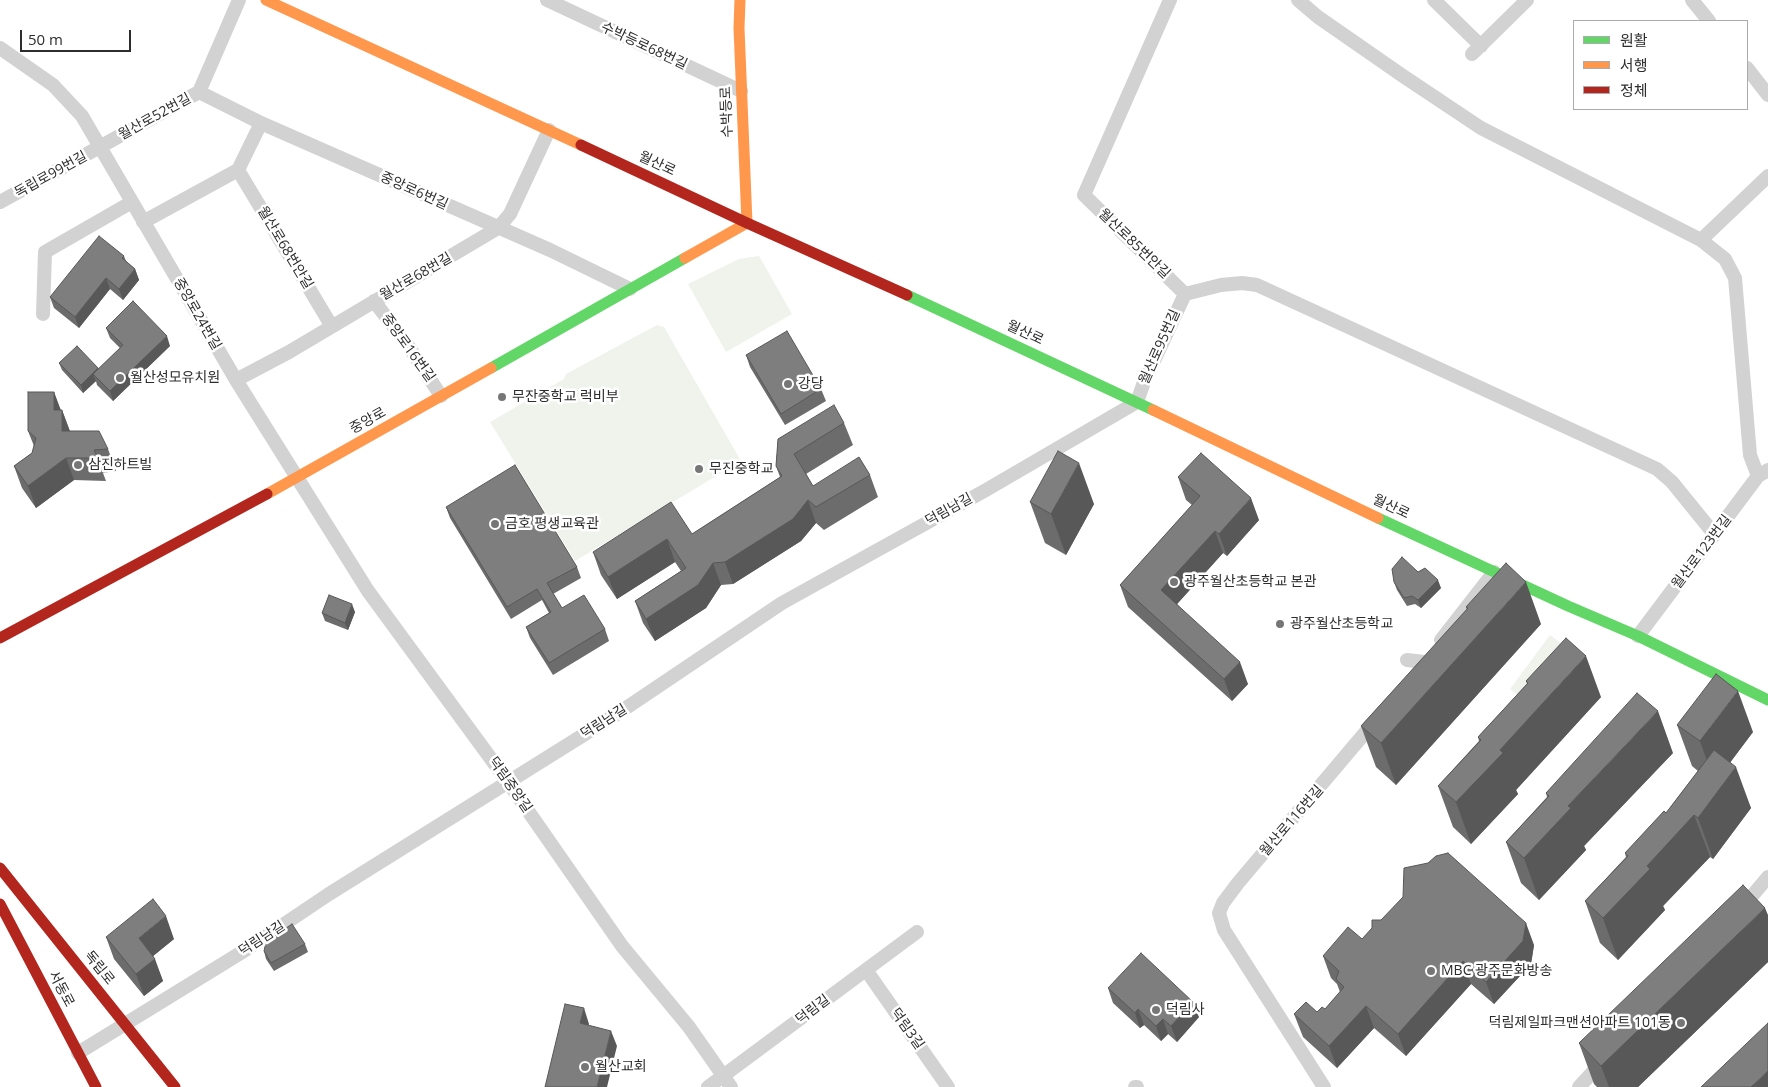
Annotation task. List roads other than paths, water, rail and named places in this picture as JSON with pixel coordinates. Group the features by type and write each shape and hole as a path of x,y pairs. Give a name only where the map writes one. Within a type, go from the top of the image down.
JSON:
{"street":[{"name":"월산로52번길","path":"102,147 199,92 239,0"},
{"name":"월산로","path":"266,0 747,223 895,289 1494,572 1638,636 1768,700"},
{"name":"수박등로68번길","path":"547,0 742,91"},
{"name":"수박등로","path":"740,0 739,28 747,223"},
{"name":"월산로85번안길","path":"1170,0 1084,195 1185,294"},
{"path":"1298,0 1318,17 1480,128 1701,240 1725,259 1735,278 1750,455 1763,473"},
{"path":"1434,0 1476,50 1527,0"},
{"path":"1692,0 1708,20"},
{"name":"중앙로24번길","path":"0,48 40,75 64,95 82,116 102,147 143,222 236,380 299,477"},
{"path":"1748,69 1768,95"},
{"name":"중앙로6번길","path":"199,92 261,123 550,250 630,290"},
{"path":"143,222 238,170 261,123"},
{"name":"월산로68번길","path":"236,380 289,352 498,228 510,214 549,130"},
{"name":"독립로99번길","path":"0,202 102,147"},
{"name":"월산로68번안길","path":"238,170 332,326"},
{"path":"1701,240 1768,176"},
{"path":"43,314 45,252 132,202"},
{"name":"중앙로","path":"0,638 299,477 747,223"},
{"path":"1185,294 1221,285 1242,283 1257,285 1657,469 1672,482 1715,535"},
{"name":"월산로95번길","path":"1137,402 1144,382 1185,294"},
{"name":"중앙로16번길","path":"374,301 409,347 442,396"},
{"name":"덕림남길","path":"78,1053 248,949 329,894 617,714 782,603 986,490 1137,402"},
{"name":"월산로123번길","path":"1638,636 1763,473"},
{"name":"덕림중앙길","path":"299,477 368,591 508,782 622,946 689,1027 727,1082"},
{"path":"1412,677 1494,572"},
{"path":"1407,660 1424,662"},
{"name":"월산로116번길","path":"1324,1087 1230,941 1224,930 1219,913 1223,903 1238,883 1381,714"},
{"name":"독립로","path":"0,868 175,1087"},
{"path":"1733,918 1768,877"},
{"name":"서동로","path":"0,904 96,1087"},
{"name":"덕림길","path":"708,1087 727,1082 866,970 917,932"},
{"name":"덕림3길","path":"866,970 948,1087"},
{"path":"1579,1087 1611,1052"}],"place":[{"name":"월산성모유치원","path":"120,378"},
{"name":"강당","path":"788,384"},
{"name":"무잔중학교 럭비부","path":"502,397"},
{"name":"삼진하트빌","path":"78,465"},
{"name":"무진중학교","path":"699,469"},
{"name":"금호 평생교육관","path":"495,524"},
{"name":"광주월산초등학교 본관","path":"1174,582"},
{"name":"광주월산초등학교","path":"1280,624"},
{"name":"MBC 광주문화방송","path":"1431,971"},
{"name":"덕림사","path":"1156,1010"},
{"name":"덕림제일파크맨션아파트 101동","path":"1681,1023"},
{"name":"월산교회","path":"585,1067"}]}
